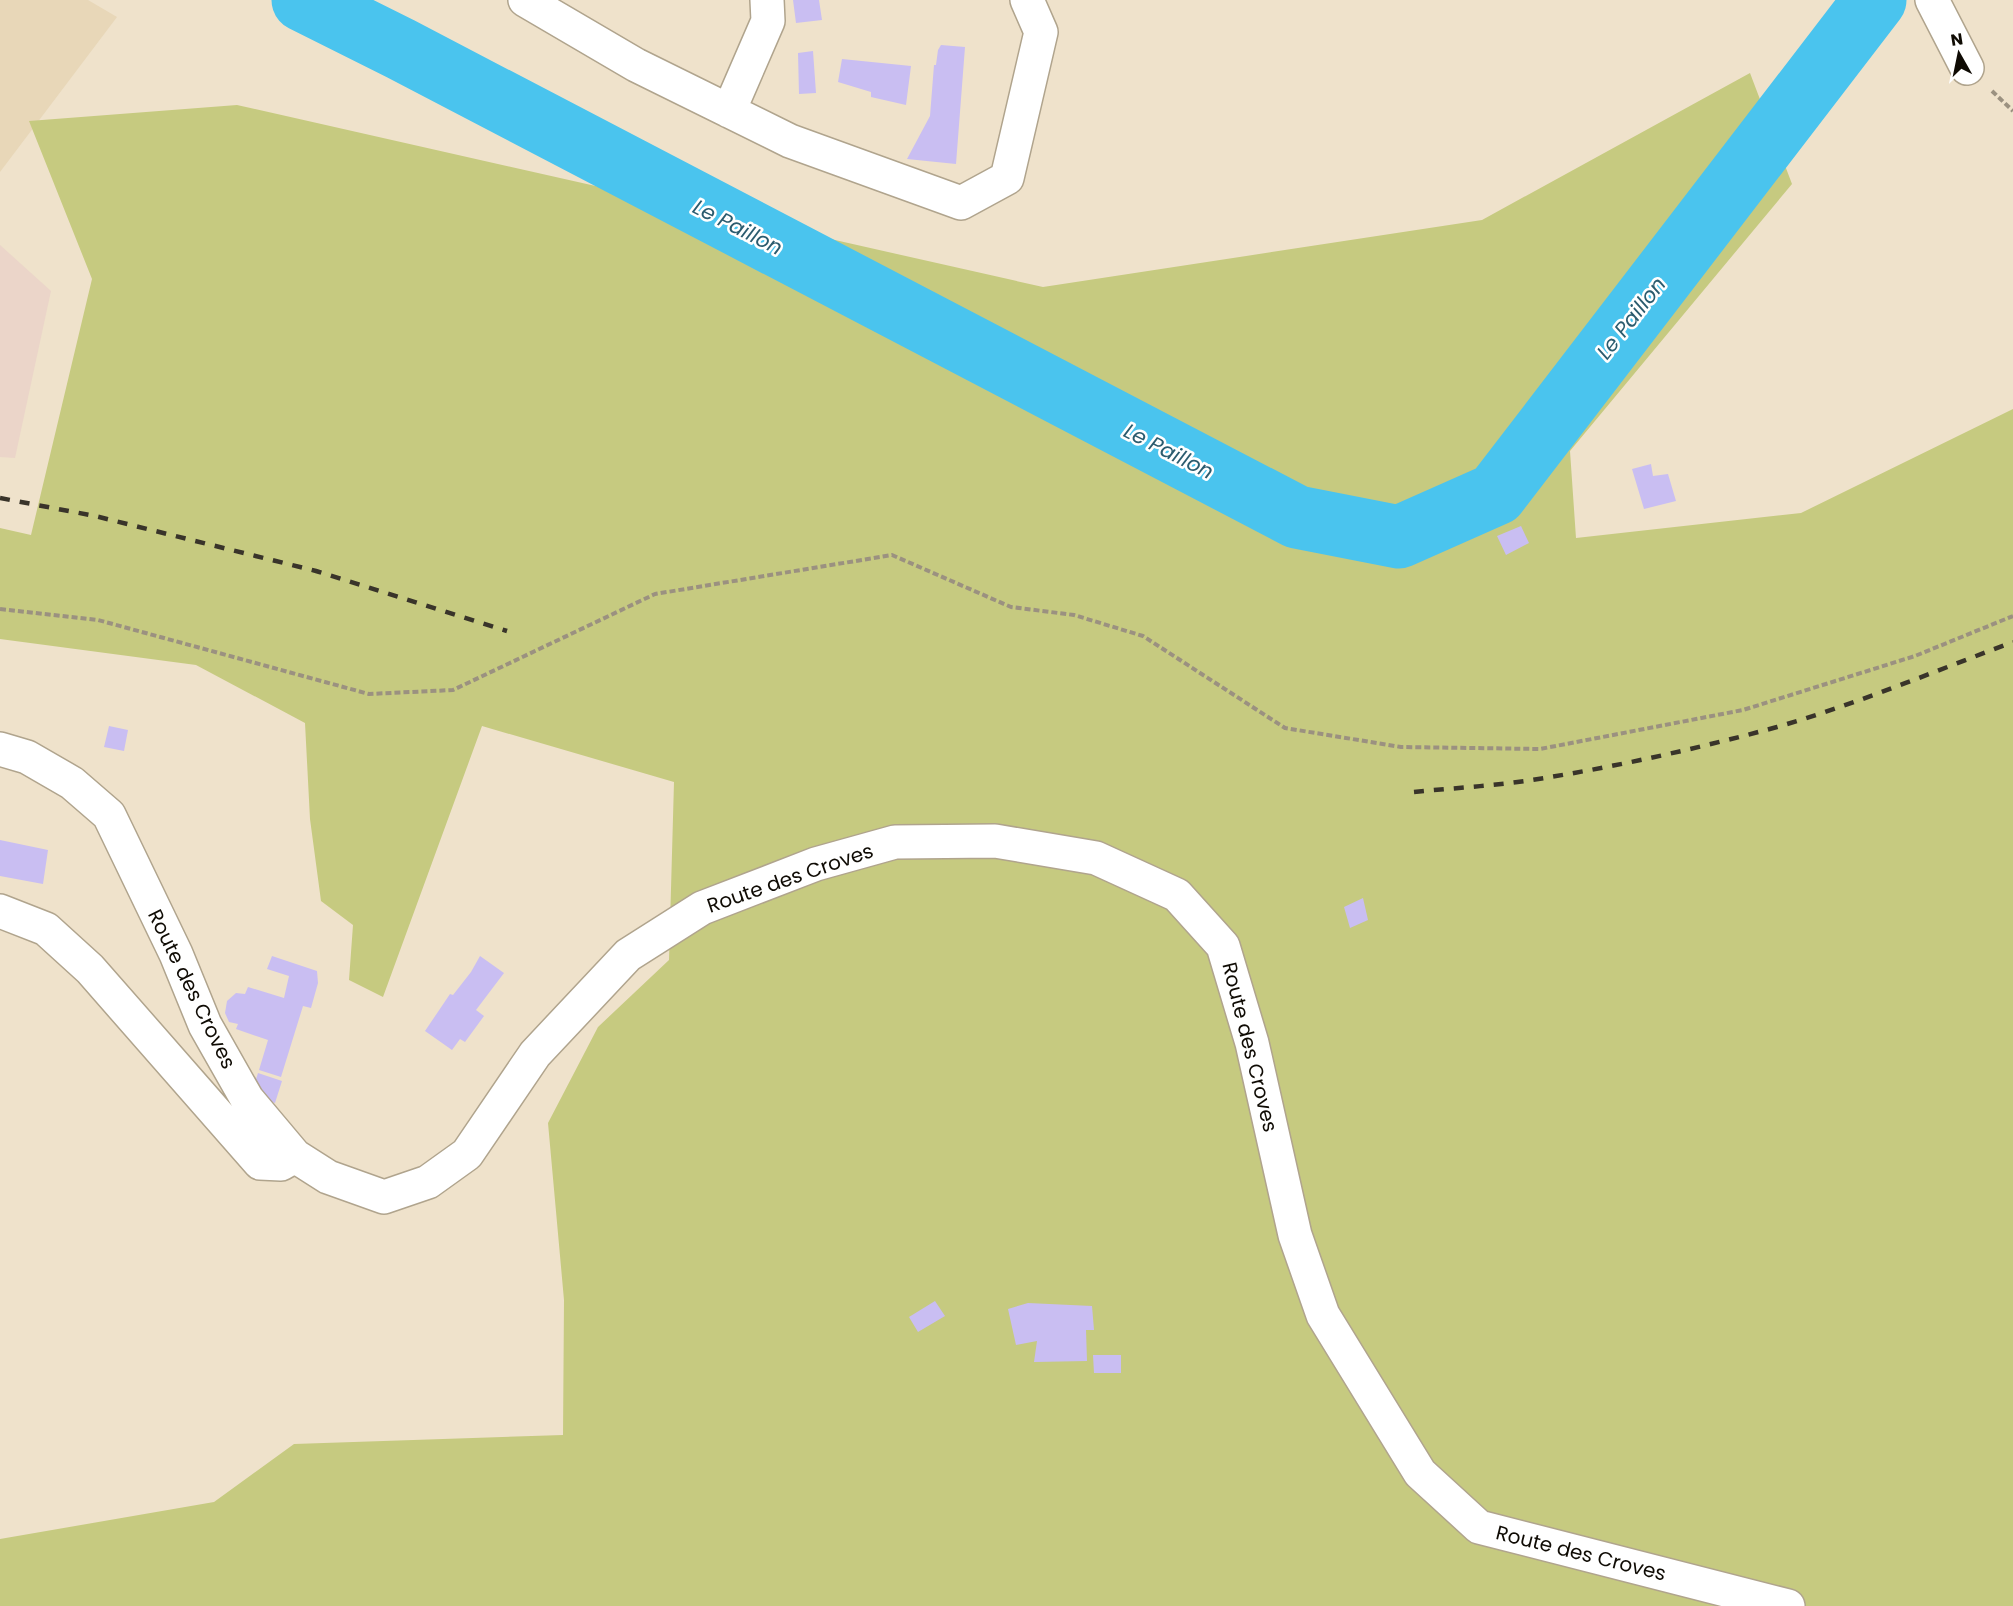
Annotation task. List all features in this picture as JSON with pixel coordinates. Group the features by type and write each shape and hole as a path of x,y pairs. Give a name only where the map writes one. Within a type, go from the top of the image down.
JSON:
{"street":[{"path":"525,0 636,65 790,141 961,203 1007,178 1041,32 1027,0"},
{"path":"1932,0 1967,68"},
{"path":"729,111 768,10"},
{"name":"Route des Croves","path":"0,749 27,757 72,783 109,816 176,954 205,1025 247,1099 295,1156 328,1177 384,1197 428,1182 467,1154 535,1054 628,955 702,908 816,864 895,842 995,841 1095,858 1177,895 1224,946 1252,1043 1295,1235 1323,1315 1420,1473 1479,1527 1788,1606"},
{"path":"0,911 46,929 90,969 260,1163 281,1164 295,1156"}],"path":[{"path":"0,609 98,620 369,694 453,690 655,594 892,555 1011,607 1074,615 1143,636 1285,729 1401,747 1540,749 1743,710 1915,656 2013,616"}],"shaded area":[{"path":"0,0 88,0 117,17 0,172"},
{"path":"0,245 51,291 15,458 0,457"}],"green space":[{"path":"1750,73 1792,184 1570,451 1576,538 1801,513 2013,409 2013,1606 0,1606 0,1539 214,1502 294,1444 563,1435 564,1300 548,1123 598,1027 669,960 674,782 482,726 383,997 349,980 353,925 321,901 310,819 305,723 196,665 0,639 0,528 31,535 92,279 29,121 237,105 1043,287 1482,220"}],"building":[{"path":"793,0 819,0 822,20 796,23"},
{"path":"941,45 965,47 956,164 907,159 930,116 934,65 936,65"},
{"path":"813,51 816,93 799,94 798,53"},
{"path":"842,59 911,66 906,105 871,97 871,92 838,82"},
{"path":"1651,464 1653,476 1668,474 1676,501 1644,509 1632,469"},
{"path":"1521,526 1529,543 1506,555 1497,536"},
{"path":"109,726 128,730 124,751 104,747"},
{"path":"0,840 48,850 43,884 0,876"},
{"path":"1363,898 1368,920 1350,928 1344,907"},
{"path":"272,956 317,971 318,983 311,1008 303,1006 281,1077 259,1070 268,1040 236,1029 238,1024 229,1022 225,1013 227,1001 236,993 245,994 248,987 284,998 289,976 267,969"},
{"path":"480,956 504,973 476,1010 484,1016 465,1042 460,1039 452,1050 425,1031 450,994 453,995 471,972"},
{"path":"258,1073 282,1081 275,1103 251,1095"},
{"path":"935,1301 945,1316 918,1332 909,1317"},
{"path":"1028,1303 1092,1306 1094,1330 1086,1330 1087,1361 1034,1362 1037,1341 1016,1345 1008,1309"},
{"path":"1093,1355 1121,1355 1121,1373 1094,1373"}],"waterway":[{"name":"Le Paillon","path":"303,0 1297,517 1399,537 1496,494 1875,0"}],"railway":[{"path":"0,498 95,516 316,571 507,631"},
{"path":"1414,792 1563,775 1716,743 1837,708 2013,642"}]}
